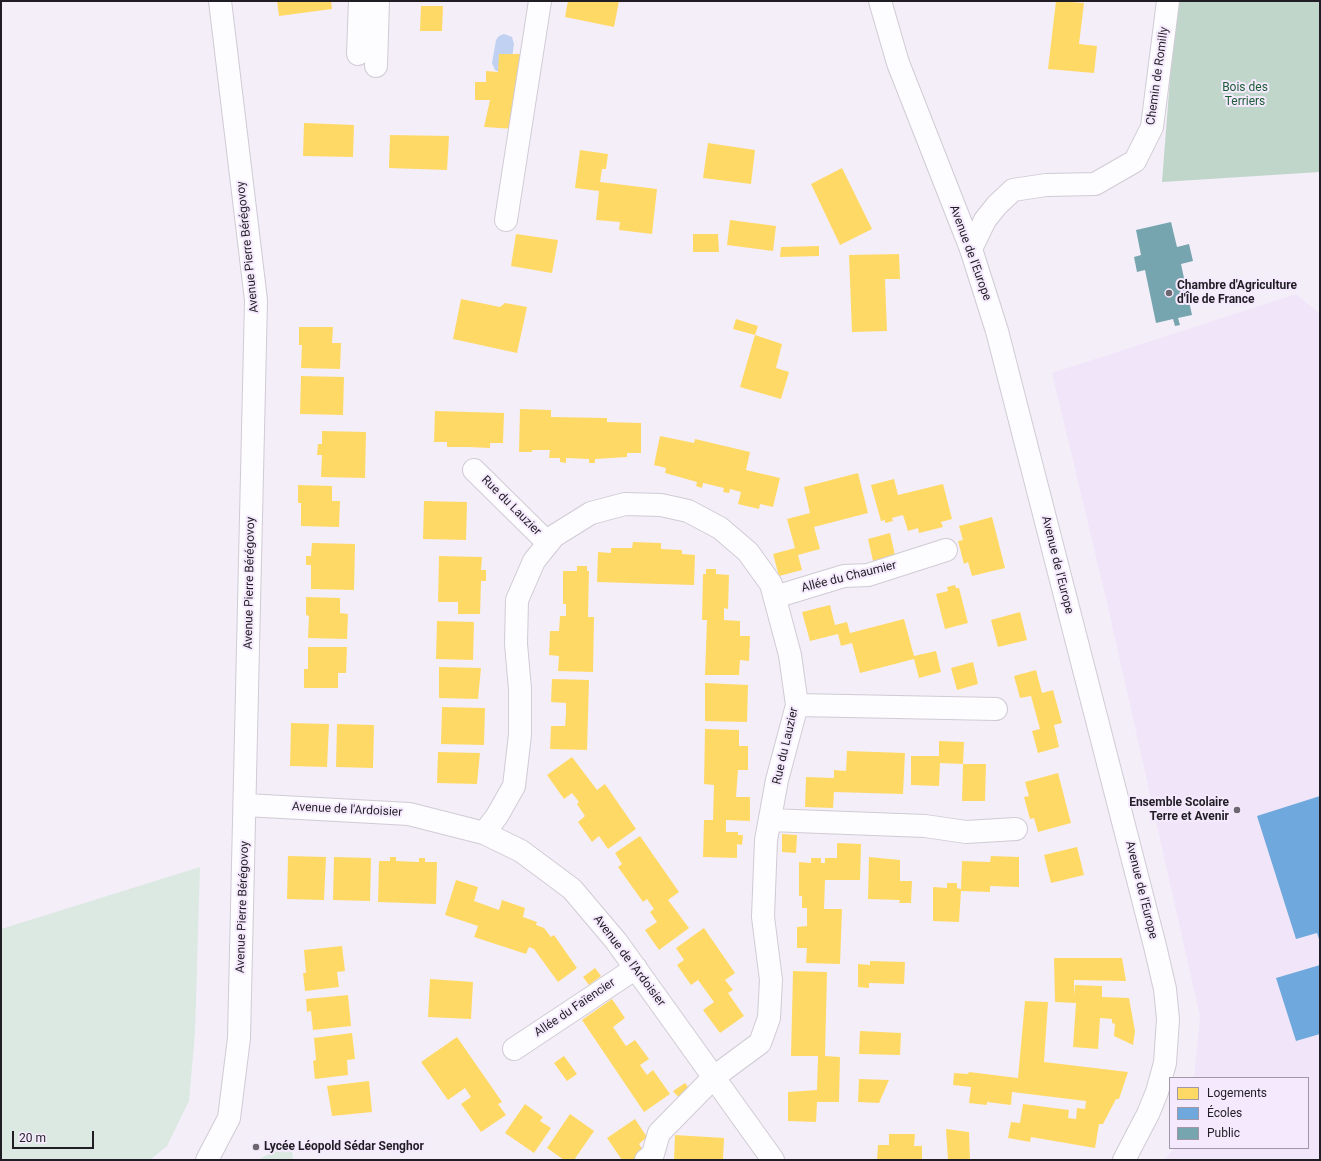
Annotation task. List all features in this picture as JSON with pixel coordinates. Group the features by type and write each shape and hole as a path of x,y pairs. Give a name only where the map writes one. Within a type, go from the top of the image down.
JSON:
{"street":[{"name":"Avenue Pierre Bérégovoy","path":"207,1160 229,1118 239,1038 246,805 256,300 220,1"},
{"path":"358,54 360,1"},
{"path":"376,66 378,1"},
{"path":"506,220 540,1"},
{"name":"Avenue de l'Europe","path":"880,1 898,63 912,103 970,249 1016,400 1165,989 1168,1019 1166,1063 1148,1114 1124,1160"},
{"name":"Chemin de Romilly","path":"970,249 985,220 997,205 1013,190 1046,185 1095,184 1135,161 1152,127 1168,1"},
{"name":"Rue du Lauzier","path":"474,470 548,543"},
{"name":"Rue du Lauzier","path":"484,833 497,816 514,786 520,734 520,689 516,644 517,600 534,561 554,536 591,513 625,504 661,504 688,511 720,528 748,552 771,584 790,655 797,705 778,780 766,840 763,917 771,980 769,1018 760,1043 714,1078 659,1133 653,1154 646,1160"},
{"name":"Allée du Chaumier","path":"775,597 844,576 868,575 946,550"},
{"path":"797,705 996,709"},
{"name":"Avenue de l'Ardoisier","path":"246,805 409,814 484,833 521,851 572,889 616,941 773,1160"},
{"path":"770,820 925,826 966,832 1016,829"},
{"name":"Allée du Faïencier","path":"514,1049 636,968"},
{"name":"Avenue de l'Europe","path":"1118,1160 1136,1137"}],"shaded area":[{"name":"Ensemble Scolaire Terre et Avenir","path":"1296,294 1320,314 1320,1160 1163,1160 1174,1149 1309,1149 1309,1077 1194,1077 1200,1017 1107,603 1052,373"},
{"path":"200,867 195,1034 189,1101 167,1146 150,1160 1,1160 1,929"},
{"path":"291,1141 293,1160 258,1160"}],"green space":[{"name":"Bois des Terriers","path":"1176,1 1320,1 1320,172 1162,182"}],"water":[{"path":"504,34 512,37 514,44 511,65 499,72 495,70 492,63 496,40 499,36"}],"building: Logements":[{"path":"277,1 331,1 332,9 279,16"},
{"path":"568,1 619,1 614,27 565,17"},
{"path":"1056,1 1084,3 1079,44 1097,46 1094,73 1048,69"},
{"path":"421,6 443,6 442,31 420,31"},
{"path":"499,54 522,54 522,72 517,72 520,103 515,129 484,127 490,100 475,100 475,82 486,82 486,71 498,72"},
{"path":"304,123 354,125 353,157 303,156"},
{"path":"390,135 449,136 447,170 389,168"},
{"path":"708,143 755,150 751,184 703,178"},
{"path":"580,150 608,154 606,169 602,169 600,182 657,189 652,234 619,230 620,222 596,220 599,191 575,188"},
{"path":"842,168 872,229 840,245 811,184"},
{"path":"730,220 776,226 773,251 727,245"},
{"path":"516,234 558,240 552,273 511,266"},
{"path":"693,234 718,234 719,252 693,252"},
{"path":"819,246 819,256 780,257 781,247"},
{"path":"899,254 900,279 885,279 887,331 852,332 849,255"},
{"path":"461,299 500,307 505,303 527,307 517,353 453,339"},
{"path":"736,319 758,326 755,335 733,329"},
{"path":"299,327 333,327 332,343 341,343 340,369 301,368 302,345 299,345"},
{"path":"755,335 782,344 776,368 789,372 781,399 740,387"},
{"path":"301,376 344,377 343,415 300,414"},
{"path":"520,409 551,410 551,417 607,418 607,422 641,423 641,453 627,453 627,457 595,459 595,463 589,463 589,459 566,458 566,463 560,462 560,458 549,458 550,450 519,452"},
{"path":"435,411 504,413 503,443 490,443 490,448 447,447 447,442 434,442"},
{"path":"322,431 366,432 365,478 321,477 322,455 317,455 318,444 322,444"},
{"path":"660,436 694,443 695,439 750,452 746,470 780,478 773,507 760,504 759,509 738,504 741,492 730,489 729,493 723,492 724,488 703,483 702,488 696,486 697,482 665,473 666,468 654,465"},
{"path":"858,473 868,513 814,527 820,549 798,555 802,570 779,576 773,554 795,548 787,519 810,513 804,487"},
{"path":"894,479 898,495 943,484 952,519 941,522 943,527 919,533 918,528 908,531 903,515 892,518 893,521 885,523 885,520 881,521 871,485"},
{"path":"298,485 332,486 332,501 340,501 339,527 301,526 301,503 298,503"},
{"path":"424,501 467,502 466,540 423,539"},
{"path":"992,517 1005,568 972,576 968,562 964,564 958,541 963,540 959,526"},
{"path":"890,533 895,555 873,561 868,539"},
{"path":"633,542 661,543 661,549 682,550 682,554 695,555 694,585 597,582 598,552 611,553 611,548 632,548"},
{"path":"312,543 355,544 354,590 311,589 311,565 306,565 306,556 311,556"},
{"path":"439,556 482,557 481,570 486,570 486,581 481,581 480,614 458,614 458,602 438,602"},
{"path":"577,566 587,566 587,571 589,571 588,617 594,617 593,672 558,671 559,656 549,655 550,631 559,631 560,616 566,616 566,604 563,604 563,571 577,571"},
{"path":"706,569 716,569 716,574 729,575 728,609 724,608 724,620 740,621 740,636 750,636 749,661 740,660 739,675 705,675 707,620 702,620 703,574 706,574"},
{"path":"955,585 956,588 959,588 968,623 945,629 936,594 948,591 947,587"},
{"path":"306,597 340,598 340,613 348,614 347,639 308,638 309,616 306,615"},
{"path":"830,605 835,625 847,622 850,633 904,619 914,656 936,651 941,672 919,678 914,659 860,673 852,643 841,646 838,634 810,641 802,612"},
{"path":"1020,612 1027,640 998,647 991,620"},
{"path":"437,621 474,622 473,660 436,659"},
{"path":"308,647 347,647 346,673 338,673 338,688 304,688 304,669 308,669"},
{"path":"973,662 978,684 957,690 951,668"},
{"path":"439,667 481,668 478,699 439,698"},
{"path":"1036,670 1042,693 1053,690 1062,723 1054,725 1059,747 1038,753 1032,731 1040,729 1031,696 1020,698 1014,676"},
{"path":"552,679 589,680 587,750 550,749 551,726 565,726 566,714 566,703 551,702"},
{"path":"705,683 748,685 747,722 705,721"},
{"path":"442,707 485,708 484,745 441,744"},
{"path":"291,723 329,724 327,767 290,766"},
{"path":"337,724 374,725 373,768 336,767"},
{"path":"705,729 739,730 739,746 748,746 748,770 738,770 736,797 750,797 750,821 726,820 726,832 738,832 738,835 743,835 742,845 737,844 737,858 703,857 704,820 713,820 714,785 704,784"},
{"path":"939,741 964,742 963,764 940,763 939,786 911,785 911,756 939,756"},
{"path":"847,751 905,753 903,794 834,792 833,808 805,807 806,777 834,778 834,770 846,771"},
{"path":"438,752 480,753 477,784 437,783"},
{"path":"572,757 597,790 605,784 636,829 608,849 599,836 592,842 578,822 585,816 577,804 579,802 572,793 564,799 547,775"},
{"path":"963,764 986,764 985,801 962,801"},
{"path":"1058,773 1071,823 1038,832 1034,818 1030,819 1024,797 1029,796 1025,782"},
{"path":"782,834 797,835 796,853 782,852"},
{"path":"640,836 679,892 668,900 689,928 659,950 645,930 657,922 650,912 654,909 647,899 643,902 618,867 622,864 615,853"},
{"path":"837,843 861,844 860,880 825,880 824,909 842,909 840,964 806,963 807,948 797,948 797,927 807,926 807,908 802,908 802,896 799,896 799,862 811,863 811,858 821,858 821,863 825,863 825,858 837,858"},
{"path":"1077,847 1084,875 1051,883 1044,855"},
{"path":"288,856 326,857 324,900 287,899"},
{"path":"991,856 1019,857 1019,887 990,886 990,892 961,891 959,922 933,921 933,887 947,888 947,883 957,883 957,888 961,889 962,861 990,862"},
{"path":"334,857 371,858 370,901 333,900"},
{"path":"390,857 396,857 396,861 419,862 419,858 425,858 425,862 437,862 436,904 378,902 379,861 390,861"},
{"path":"869,857 900,860 900,881 912,881 911,903 899,903 900,900 868,899"},
{"path":"456,880 478,887 474,901 499,910 502,900 525,908 523,917 537,922 536,925 544,928 551,937 554,935 577,968 558,982 534,949 529,947 526,954 474,937 478,926 445,915"},
{"path":"704,928 735,973 725,980 733,990 728,993 744,1016 720,1033 703,1010 714,1002 698,980 691,985 677,965 684,960 676,948"},
{"path":"342,946 345,971 337,972 339,987 305,991 303,973 306,973 304,950"},
{"path":"1054,958 1122,958 1126,981 1074,980 1074,996 1075,985 1102,986 1102,997 1129,998 1135,1031 1133,1045 1114,1036 1115,1024 1112,1023 1112,1019 1100,1018 1098,1049 1073,1047 1076,1003 1055,1002"},
{"path":"870,961 905,962 904,984 869,983 869,988 858,987 858,964 870,965"},
{"path":"595,968 601,976 589,985 583,977"},
{"path":"793,971 827,972 825,1056 840,1057 839,1102 817,1102 816,1122 788,1121 788,1092 817,1090 818,1056 791,1056"},
{"path":"430,979 473,982 471,1019 428,1017"},
{"path":"348,995 351,1026 313,1030 311,1011 307,1012 306,999"},
{"path":"612,999 625,1018 613,1027 626,1046 635,1040 649,1059 640,1065 647,1075 653,1070 670,1094 644,1112 582,1020"},
{"path":"1025,1001 1048,1002 1044,1062 1128,1072 1119,1099 1116,1099 1103,1124 1099,1124 1095,1148 1031,1137 1030,1142 1008,1138 1011,1122 1020,1123 1023,1104 1069,1110 1068,1118 1076,1119 1077,1108 1085,1109 1086,1101 1012,1092 1011,1105 987,1102 987,1105 969,1103 971,1087 953,1085 954,1073 968,1074 969,1072 1018,1078"},
{"path":"860,1031 901,1033 900,1055 859,1054"},
{"path":"352,1033 355,1059 347,1060 348,1075 315,1079 313,1061 316,1060 314,1038"},
{"path":"457,1037 502,1102 498,1104 506,1115 481,1132 461,1104 471,1097 465,1088 448,1100 421,1062"},
{"path":"564,1056 577,1074 567,1081 554,1063"},
{"path":"859,1079 889,1080 879,1103 858,1102"},
{"path":"369,1081 372,1112 332,1116 327,1086"},
{"path":"685,1083 691,1091 680,1099 673,1091"},
{"path":"525,1104 543,1117 540,1121 551,1128 534,1153 505,1133"},
{"path":"570,1114 594,1131 574,1160 564,1160 547,1148"},
{"path":"635,1119 647,1137 639,1144 645,1153 634,1160 622,1160 607,1138"},
{"path":"946,1129 969,1132 970,1160 948,1160"},
{"path":"889,1134 915,1134 914,1146 922,1146 922,1160 877,1160 878,1145 889,1145"},
{"path":"675,1135 724,1138 723,1160 674,1160"}],"building: Écoles":[{"path":"1320,796 1320,942 1317,933 1296,939 1257,816"},
{"path":"1320,965 1320,1034 1296,1041 1276,978"}],"building: Public":[{"name":"Chambre d'Agriculture d'Île de France","path":"1171,222 1177,247 1189,244 1193,261 1181,264 1192,315 1178,318 1180,325 1175,326 1173,319 1156,323 1145,270 1137,272 1134,257 1141,255 1136,230"}],"place":[{"name":"Chambre d'Agriculture d'Île de France","path":"1169,293"},
{"name":"Ensemble Scolaire Terre et Avenir","path":"1237,810"},
{"name":"Lycée Léopold Sédar Senghor","path":"256,1147"}]}
